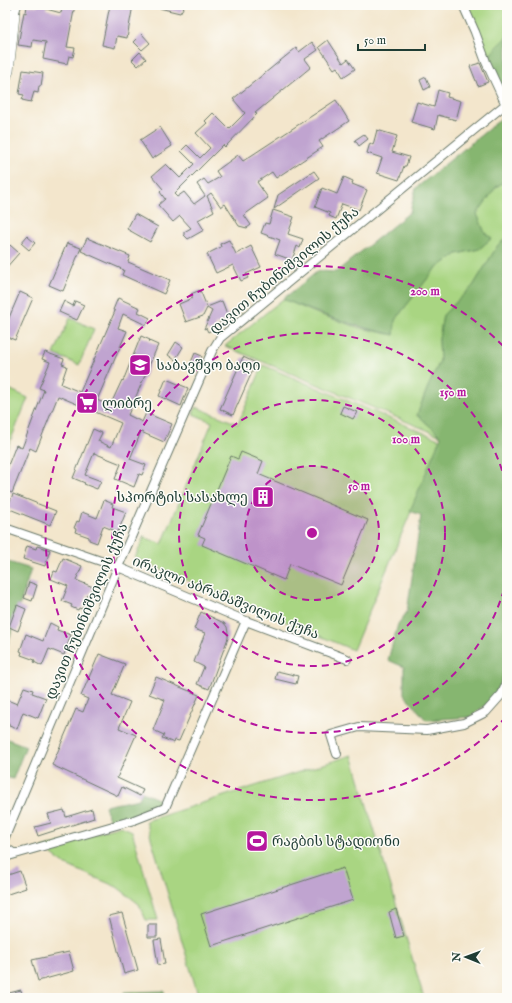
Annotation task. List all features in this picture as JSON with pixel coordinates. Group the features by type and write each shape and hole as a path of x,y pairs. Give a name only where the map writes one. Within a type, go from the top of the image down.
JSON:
{"street":[{"path":"463,5 486,62 506,105"},
{"path":"5,78 8,71 12,11"},
{"name":"დავით ჩუბინიშვილის ქუჩა","path":"5,837 118,568 212,351 220,338 506,105"},
{"name":"ირაკლი აბრამაშვილის ქუჩა","path":"5,528 118,568 246,621 347,659"},
{"path":"5,857 134,820 165,808 246,621"},
{"path":"337,754 331,735 359,727 427,730 464,724 486,712 502,694 507,682"},
{"path":"5,847 13,853 18,854"}],"green space":[{"path":"466,5 507,5 507,36 487,58"},
{"path":"507,36 507,100 487,58"},
{"path":"502,118 507,123 507,180 496,187 477,214 485,233 492,238 479,249 457,254 435,269 395,320 394,335 338,320 283,299 318,271 336,272 410,212 416,188"},
{"path":"507,180 507,237 498,245 473,286 443,315 439,339 440,361 417,416 441,436 225,346 283,299 318,314 360,328 394,335 395,320 435,269 457,254 479,249 492,238 485,233 477,214 496,187"},
{"path":"507,237 507,668 494,698 471,717 426,720 404,694 404,667 388,660 398,624 407,612 421,515 410,511 441,436 417,415 440,361 439,339 443,315 473,286 498,245"},
{"path":"70,318 94,329 79,365 54,354"},
{"path":"263,365 441,440 353,650 135,558 144,537 162,544 211,425 212,422 193,414 196,407 238,424"},
{"path":"5,387 28,398 5,454"},
{"path":"5,561 31,569 5,653"},
{"path":"5,738 26,746 13,779 5,777"},
{"path":"352,755 424,998 199,998 146,821"},
{"path":"142,792 158,799 159,803 155,811 110,823 105,806 139,799"},
{"path":"121,826 132,831 158,920 146,920 139,904 117,887 66,865 42,848"},
{"path":"164,991 166,998 125,998 124,992"}],"building":[{"path":"27,5 37,7 38,5 47,5 46,9 61,13 63,5 75,5 67,47 75,48 73,57 69,56 67,64 43,59 46,42 33,40 32,47 18,45 24,12 26,13"},
{"path":"110,5 133,5 127,38 117,36 115,48 102,45"},
{"path":"160,5 185,5 180,13 159,8"},
{"path":"142,34 150,43 142,50 134,42"},
{"path":"328,40 343,63 348,59 355,69 343,77 337,67 334,69 319,47"},
{"path":"312,42 318,50 305,59 311,67 255,113 257,114 225,147 223,145 174,194 177,197 184,192 194,204 205,196 197,184 204,179 208,184 220,177 216,171 238,155 243,161 336,100 349,121 319,141 323,147 276,178 272,172 257,182 268,198 244,215 251,225 247,228 239,226 225,204 221,207 211,193 207,196 214,211 198,220 204,230 188,239 184,235 184,232 191,228 180,216 173,222 158,205 165,199 160,192 163,189 152,176 166,164 180,178 194,164 181,151 187,145 200,158 210,148 196,133 207,123 205,121 213,113 229,129 245,113 233,99 296,48 299,52"},
{"path":"140,52 146,59 138,66 132,60"},
{"path":"480,63 488,82 478,86 470,66"},
{"path":"23,70 43,73 41,86 39,86 38,93 34,92 31,102 22,100 24,95 19,94"},
{"path":"426,77 430,87 424,90 420,80"},
{"path":"438,90 448,93 447,97 461,101 456,120 438,115 435,129 411,122 417,102 434,107"},
{"path":"160,127 172,146 152,159 140,140"},
{"path":"377,130 397,136 392,152 409,157 399,180 377,173 382,158 367,153 370,143 373,145"},
{"path":"364,134 368,139 359,146 355,140"},
{"path":"314,171 319,178 274,209 278,195"},
{"path":"344,177 353,181 352,184 367,190 359,210 342,204 336,219 329,216 330,213 315,207 322,188 337,194"},
{"path":"273,210 294,217 288,234 303,239 300,248 297,246 292,260 275,254 280,240 261,233 265,223 269,224"},
{"path":"135,214 158,227 150,242 127,229"},
{"path":"27,236 35,243 29,250 21,243"},
{"path":"87,238 130,256 128,262 170,280 164,294 122,275 124,270 81,251"},
{"path":"229,240 236,254 251,246 261,267 246,274 248,278 241,281 233,265 216,273 207,254 221,247 220,244"},
{"path":"67,243 81,248 63,291 49,285"},
{"path":"10,245 19,253 5,269 5,250"},
{"path":"200,290 207,307 222,301 229,319 215,325 216,328 208,332 206,328 204,329 212,311 207,308 203,316 186,322 179,304 193,298 191,294"},
{"path":"20,292 33,298 15,340 5,336 5,327"},
{"path":"118,298 140,308 138,312 150,318 146,325 123,314 118,328 127,331 97,400 110,406 122,380 123,381 141,336 158,345 128,415 142,422 146,413 172,424 164,442 141,432 130,459 146,465 142,475 139,474 134,487 115,479 121,464 94,453 85,475 101,481 97,489 84,484 85,483 73,478 93,429 102,433 98,441 111,447 121,423 58,396 36,451 30,448 12,493 5,490 5,473 16,445 22,448 44,390 39,388 50,362 42,359 45,352 64,359 62,364 67,366 61,384 80,392 115,311 113,310"},
{"path":"64,301 73,306 75,301 84,305 77,320 59,312"},
{"path":"176,342 183,347 175,360 168,355"},
{"path":"195,353 202,356 196,370 189,367"},
{"path":"243,357 256,363 233,415 220,409"},
{"path":"166,379 188,388 181,406 159,396"},
{"path":"343,406 357,412 353,419 340,413"},
{"name":"სპორტის სასახლე","path":"241,452 263,461 258,474 368,520 341,585 290,564 284,580 202,545 205,538 198,535 231,456 238,459"},
{"path":"13,494 56,511 50,525 7,508"},
{"path":"104,500 113,504 112,507 126,512 118,532 103,526 97,543 89,540 89,537 75,532 76,529 74,528 77,521 79,522 82,512 97,518"},
{"path":"27,546 36,549 37,546 50,550 45,566 23,559"},
{"path":"63,558 82,566 76,580 93,587 89,595 87,594 82,609 79,608 78,610 71,607 72,605 62,601 68,586 51,579 54,571 57,572"},
{"path":"29,582 37,585 32,601 24,598"},
{"path":"17,605 26,609 18,631 9,627"},
{"path":"201,612 224,623 227,627 228,633 228,638 209,689 197,684 204,667 194,662 205,633 194,629"},
{"path":"50,623 58,627 57,630 71,635 64,655 49,649 42,666 34,662 35,660 21,655 22,652 20,651 26,634 43,641"},
{"path":"99,654 125,664 112,695 130,702 119,728 136,735 117,778 143,790 140,796 122,787 118,796 52,765 76,709 83,712 88,699 81,696"},
{"path":"277,671 298,676 296,684 275,679"},
{"path":"156,677 199,695 179,741 175,740 174,743 162,738 164,735 153,730 165,700 149,694"},
{"path":"24,687 33,690 32,693 46,698 38,718 23,712 17,729 9,726 9,723 5,722 5,699 17,704"},
{"path":"92,809 94,818 38,836 35,827 51,823 48,814 64,810 66,817"},
{"path":"343,868 353,900 211,946 201,914"},
{"path":"20,871 26,888 5,895 5,876"},
{"path":"396,909 404,936 396,938 389,912"},
{"path":"122,913 138,970 124,974 109,916"},
{"path":"148,925 157,925 157,937 148,937"},
{"path":"161,939 165,964 158,965 154,940"},
{"path":"69,952 74,971 38,981 32,960"},
{"path":"21,990 23,998 5,998 5,994"}],"place":[{"name":"საბავშვო ბაღი","path":"140,365"},
{"name":"ლიბრე","path":"87,403"},
{"name":"სპორტის სასახლე","path":"263,497"},
{"name":"რაგბის სტადიონი","path":"257,841"}]}
